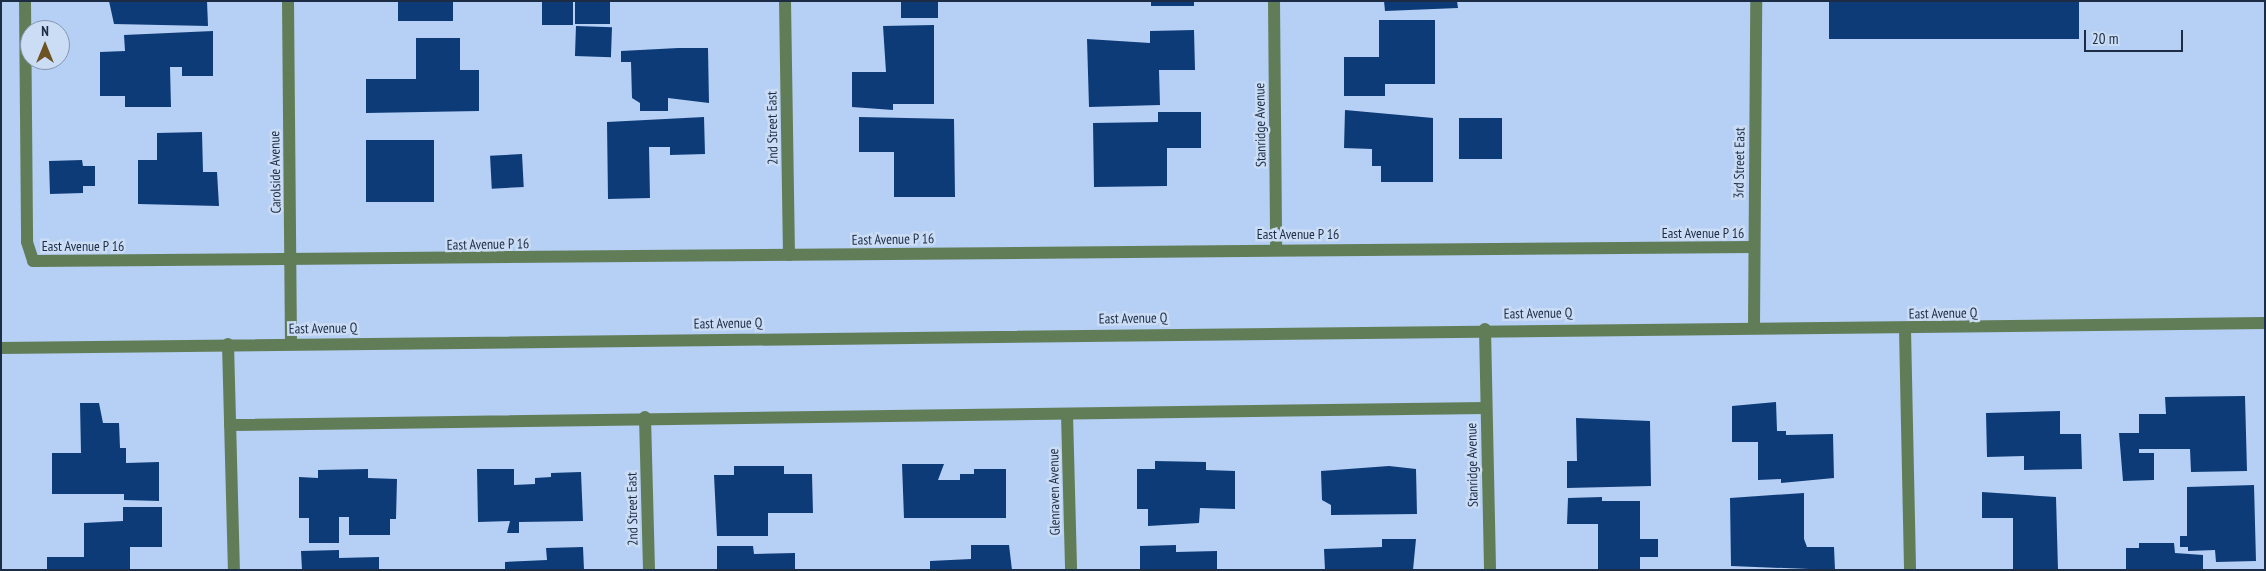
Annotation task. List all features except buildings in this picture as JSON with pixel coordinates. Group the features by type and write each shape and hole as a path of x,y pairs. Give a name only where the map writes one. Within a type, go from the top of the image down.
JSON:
{"street":[{"name":"East Avenue P 16","path":"25,1 27,242 33,261 290,261 1276,249 1753,248"},
{"name":"Carolside Avenue","path":"288,1 291,343"},
{"name":"2nd Street East","path":"785,1 789,255"},
{"name":"Stanridge Avenue","path":"1274,1 1276,249"},
{"name":"3rd Street East","path":"1754,326 1756,1"},
{"name":"East Avenue Q","path":"1,348 1754,326 1905,329 2265,323"},
{"name":"Stanridge Avenue","path":"1485,329 1490,570"},
{"path":"1905,329 1910,570"},
{"path":"228,344 234,570"},
{"path":"230,425 645,417 1067,414 1486,408"},
{"name":"Glenraven Avenue","path":"1067,414 1071,570"},
{"name":"2nd Street East","path":"645,417 648,570"}]}
